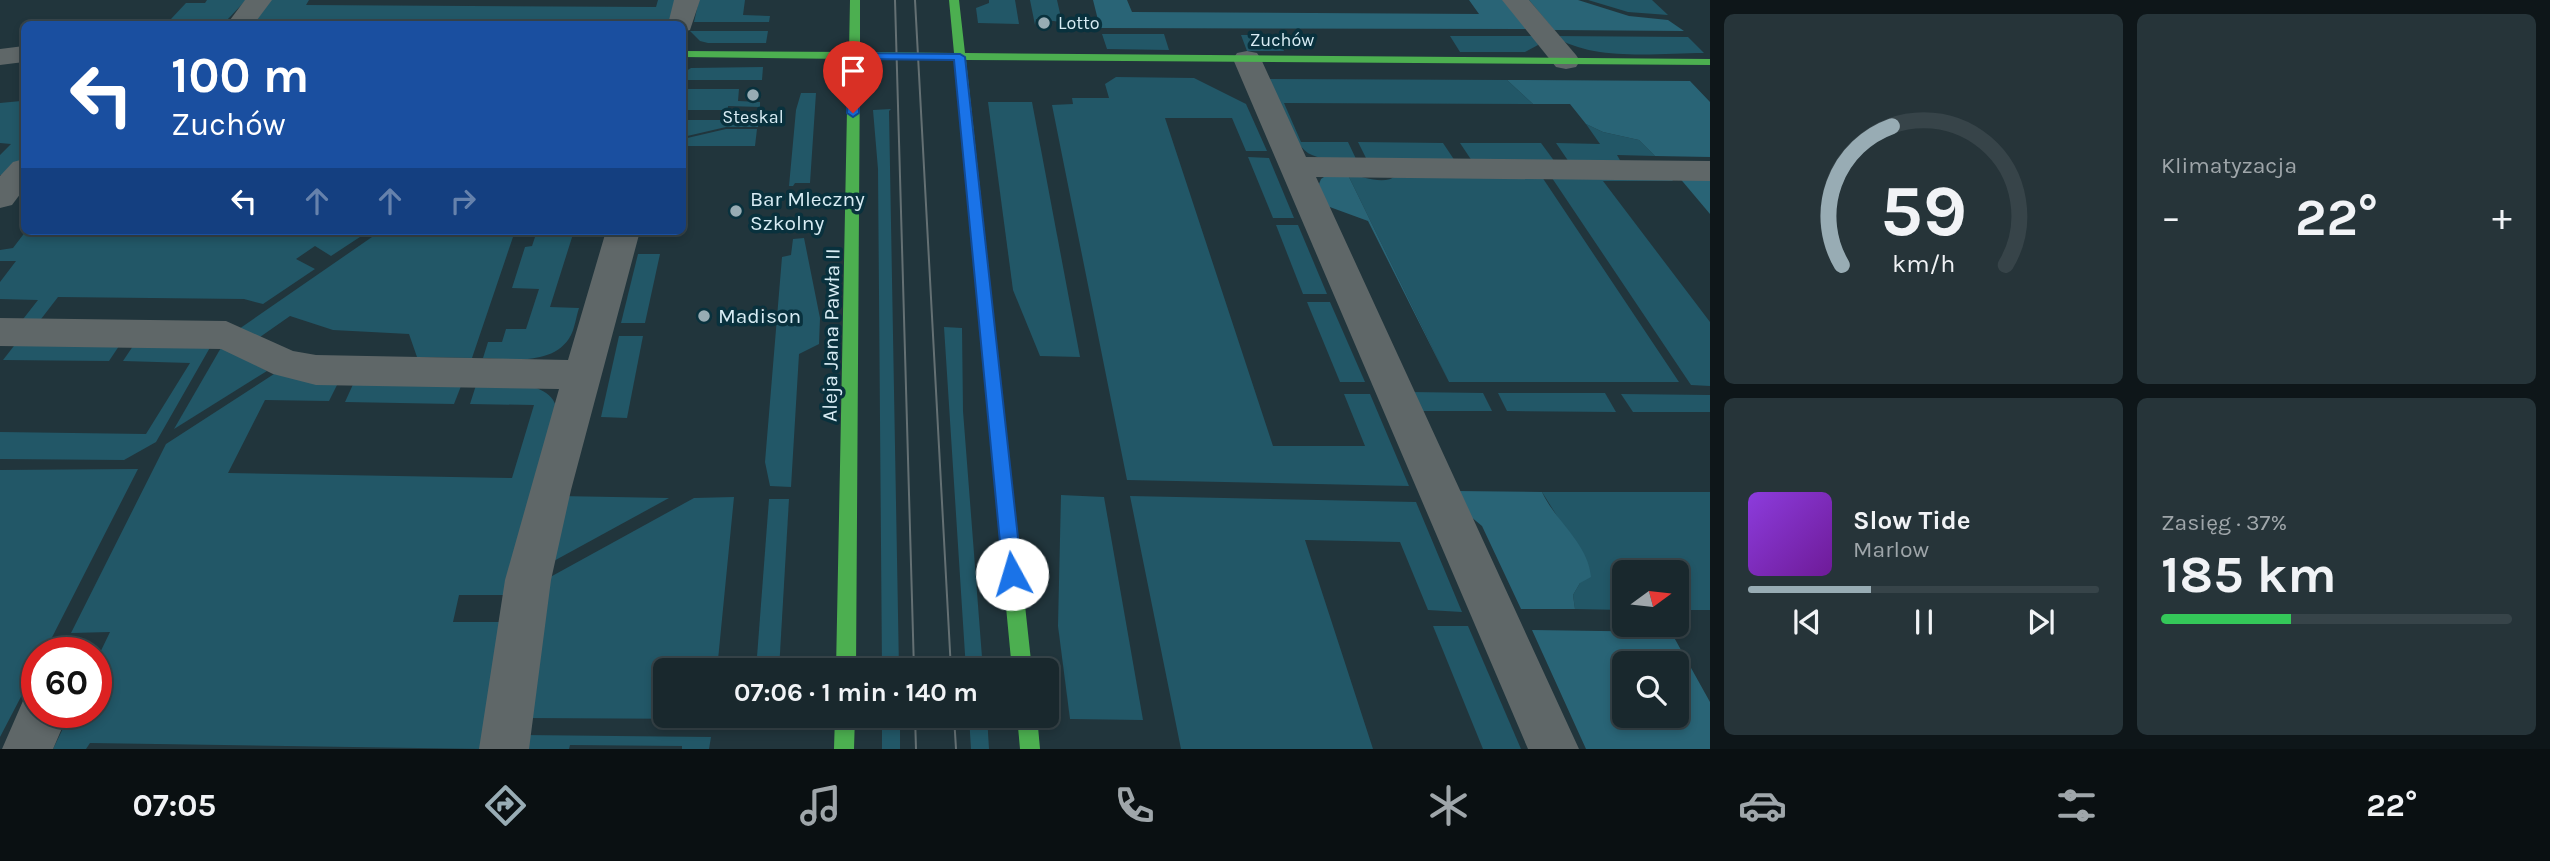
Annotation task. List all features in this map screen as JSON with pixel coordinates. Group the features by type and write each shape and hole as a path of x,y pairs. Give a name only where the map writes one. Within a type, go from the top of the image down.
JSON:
{"main road":[{"name":"Aleja Jana Pawła II","path":"845,658 855,0"},
{"path":"954,0 1021,658"},
{"name":"Zuchów","path":"686,54 1710,62"},
{"path":"844,749 845,728"},
{"path":"1028,728 1030,749"}],"street":[{"path":"242,21 259,0"},
{"path":"682,21 687,0"},
{"path":"1516,0 1566,61"},
{"path":"0,57 21,54"},
{"path":"1247,59 1554,749"},
{"path":"1294,167 1710,171"},
{"path":"0,197 21,172"},
{"path":"504,749 528,580 550,489 622,235"},
{"path":"0,332 226,335 286,363 316,370 584,375"},
{"path":"27,749 37,728"}],"shaded area":[{"path":"207,0 246,0 227,20 171,19 186,3 205,3"},
{"path":"270,0 309,0 306,5 656,7 658,0 677,0 672,21 255,20"},
{"path":"699,0 745,0 743,15 770,16 769,22 694,22"},
{"path":"989,0 1015,0 1019,24 978,23 976,8 989,3"},
{"path":"1030,0 1057,0 1062,22 1036,19 1035,25"},
{"path":"1093,0 1127,0 1132,12 1479,14 1469,0 1506,0 1530,29 1100,28"},
{"path":"1529,0 1578,0 1629,16 1668,20 1684,31 1554,30"},
{"path":"1588,0 1652,0 1668,15 1628,12"},
{"path":"690,31 768,31 766,43 708,43 700,41"},
{"path":"1102,34 1164,34 1169,50 1107,49"},
{"path":"1241,35 1276,35 1284,51 1247,51"},
{"path":"1450,36 1536,36 1538,45 1525,52 1460,52"},
{"path":"1554,36 1688,37 1704,53 1606,53 1587,50"},
{"path":"763,67 762,80 686,80 686,71 691,68"},
{"path":"1116,77 1194,78 1246,104 1267,151 1246,151 1232,118 1165,118 1273,446 1365,446 1344,394 1370,394 1409,486 1127,480 1052,105 1073,104 1072,98 1109,98 1105,84"},
{"path":"1268,79 1507,80 1533,104 1284,103 1301,142 1348,142 1357,161 1334,160 1312,155 1304,150 1291,132"},
{"path":"1507,80 1690,81 1710,102 1710,157 1655,156 1639,140 1603,132 1586,124 1570,104 1533,104"},
{"path":"686,89 739,89 738,101 760,102 760,107 728,106 728,110 686,110"},
{"path":"801,93 816,93 810,183 795,183 789,186 796,110"},
{"path":"21,101 21,162 9,175 0,175 0,155 11,144 0,143 0,103"},
{"path":"988,102 1032,102 1080,357 1040,356 1013,290"},
{"path":"891,109 899,658 882,658 878,169 873,110"},
{"path":"686,120 758,122 758,127 726,127 686,136"},
{"path":"1586,124 1603,132 1639,140 1655,156 1617,155 1621,162 1569,162 1556,143 1600,144"},
{"path":"726,129 757,129 755,146 686,146 686,138"},
{"path":"1358,142 1443,143 1455,161 1367,160"},
{"path":"1460,143 1541,143 1555,162 1472,161"},
{"path":"1248,157 1269,158 1294,218 1273,218"},
{"path":"1327,175 1348,175 1449,382 1368,221 1327,206 1319,184"},
{"path":"1348,175 1380,180 1397,175 1542,177 1679,382 1449,382"},
{"path":"1550,175 1669,176 1673,181 1603,181 1710,322 1710,386 1691,385"},
{"path":"1678,176 1710,177 1710,214"},
{"path":"1276,225 1298,225 1327,294 1303,294"},
{"path":"23,235 363,235 331,256 315,246 296,259 315,269 263,304 244,299 58,297 38,323 20,323 38,300 0,299 0,282 16,261 0,261 0,250 13,248"},
{"path":"536,235 573,235 550,307 579,308 571,335 564,345 544,356 519,359 483,358 488,342 502,342 506,329 526,329 539,289 512,288 525,247 532,246"},
{"path":"372,237 513,237 472,358 417,357 409,334 333,330 290,316 260,337 239,329"},
{"path":"804,238 820,318 819,344 799,354 791,487 770,486 765,462 782,257 791,255 793,239"},
{"path":"638,254 660,254 645,323 621,323"},
{"path":"1307,302 1330,302 1365,382 1340,382"},
{"path":"944,327 962,328 963,411 982,658 965,658"},
{"path":"619,336 643,336 627,418 601,417"},
{"path":"17,342 121,343 109,361 3,360"},
{"path":"135,343 212,344 156,442 124,460 0,459 0,432 146,434 190,363 123,361"},
{"path":"222,346 267,371 174,429"},
{"path":"274,374 340,379 329,401 265,400 228,473 512,478 534,405 470,404 477,382 533,387 551,397 556,406 506,595 459,595 453,622 500,622 483,749 90,743 86,749 53,749 63,728 112,728 112,637 108,637 110,632 71,633 166,444"},
{"path":"355,380 463,381 454,404 345,402"},
{"path":"1410,392 1483,393 1492,411 1418,411"},
{"path":"1498,393 1605,393 1616,412 1507,411"},
{"path":"1621,394 1710,395 1710,412 1633,412"},
{"path":"138,469 52,637 21,637 21,697 0,737 0,470"},
{"path":"1455,491 1542,492 1578,543 1589,565 1591,577 1580,583 1573,595 1575,609 1521,609 1482,526 1464,511"},
{"path":"1542,492 1710,492 1710,610 1689,610 1689,560 1612,560 1612,610 1575,609 1573,595 1580,583 1562,524"},
{"path":"1061,495 1104,497 1143,720 1070,719 1058,626"},
{"path":"559,496 669,498 541,568"},
{"path":"1130,496 1416,502 1462,612 1428,610 1400,542 1305,540 1373,749 1181,749"},
{"path":"734,497 718,658 653,658 653,719 524,718 543,581 694,498"},
{"path":"769,499 789,499 780,658 757,658"},
{"path":"1433,626 1468,626 1521,749 1483,749"},
{"path":"1532,630 1612,631 1612,637 1674,637 1682,651 1612,651 1612,728 1689,728 1689,664 1710,702 1710,749 1586,749"},
{"path":"882,728 900,728 900,749 882,749"},
{"path":"970,728 988,728 989,749 971,749"},
{"path":"523,735 711,737 709,749 682,749 682,746 570,745 569,749 520,749"}],"tram line":[{"path":"895,0 914,658"},
{"path":"915,0 950,658"},
{"path":"915,728 916,749"},
{"path":"955,728 956,749"}],"traffic: fast":[{"path":"846,658 855,0"},
{"path":"954,0 1021,658"},
{"path":"686,54 1710,62"},
{"path":"844,749 845,728"},
{"path":"1028,728 1030,749"}],"place":[{"name":"Lotto","path":"1044,23"},
{"name":"Steskal","path":"753,95"},
{"name":"Bar Mleczny Szkolny","path":"736,211"},
{"name":"Madison","path":"704,316"}],"route":[{"path":"853,113 854,56 960,57 1012,574"}]}
